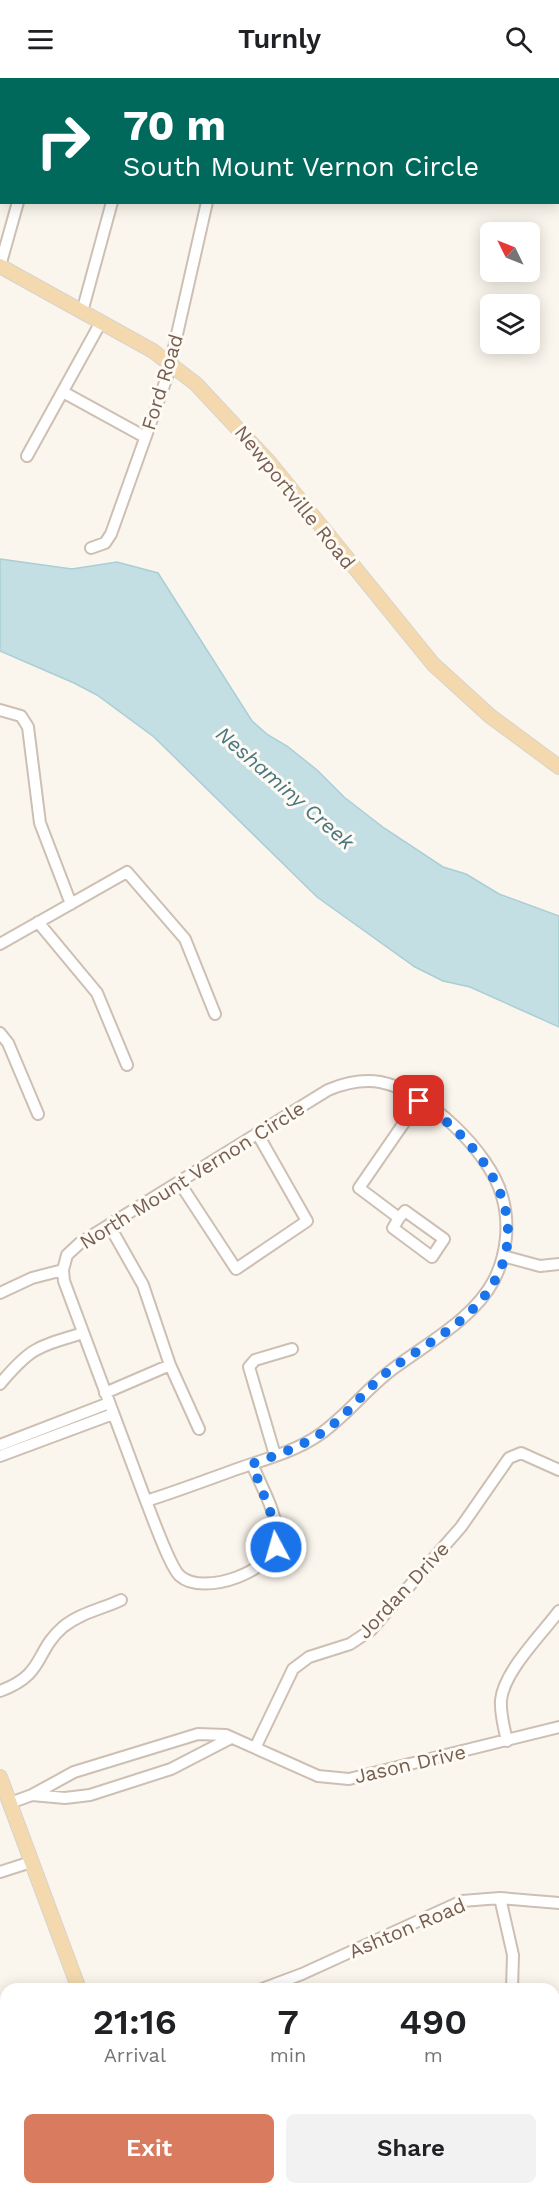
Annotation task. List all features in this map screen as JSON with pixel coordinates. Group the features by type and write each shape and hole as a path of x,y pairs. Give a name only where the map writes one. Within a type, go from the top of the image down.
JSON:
{"main road":[{"name":"Newportville Road","path":"0,266 171,363 206,394 246,436 433,664 497,722 559,767"},
{"path":"0,1777 77,1983"}],"street":[{"path":"0,266 17,204"},
{"path":"82,312 111,204"},
{"name":"Ford Road","path":"92,548 103,544 111,534 171,363 207,204"},
{"path":"27,456 100,322"},
{"path":"63,392 145,437"},
{"path":"0,710 21,716 28,727 40,823 71,904"},
{"path":"0,944 127,872 185,939 215,1014"},
{"path":"38,922 97,993 127,1065"},
{"path":"0,1033 9,1043 38,1114"},
{"name":"North Mount Vernon Circle","path":"146,1501 252,1464 317,1437 336,1423 386,1374 474,1308 494,1280 503,1256 506,1222 499,1187 475,1147 457,1129 419,1101 388,1084 354,1081 328,1090 72,1250 63,1270 67,1292 146,1501 177,1574 187,1581 200,1585 219,1582 265,1563 276,1547 276,1527 252,1464"},
{"path":"399,1218 359,1188 419,1101"},
{"path":"179,1182 236,1269 307,1221 257,1133"},
{"path":"405,1211 444,1239 432,1257 393,1228 399,1218 405,1211"},
{"path":"109,1225 143,1285 170,1365 199,1429"},
{"path":"503,1256 540,1266 559,1264"},
{"path":"0,1293 32,1278 63,1270"},
{"path":"0,1384 23,1356 38,1347 83,1333"},
{"path":"275,1455 249,1367 255,1360 292,1349"},
{"path":"0,1455 109,1403 170,1365"},
{"path":"0,1445 109,1403"},
{"name":"Jordan Drive","path":"256,1746 293,1669 309,1657 350,1644 371,1630 461,1527 509,1458 517,1454 530,1455 559,1470"},
{"path":"0,1691 29,1676 56,1635 72,1620 121,1600"},
{"path":"507,1741 501,1709 503,1689 559,1611"},
{"name":"Jason Drive","path":"10,1803 32,1795 74,1772 147,1752 187,1736 219,1734 256,1746 318,1776 349,1779 559,1727"},
{"name":"Jason Drive","path":"32,1795 65,1798 90,1796 171,1769 231,1738"},
{"path":"0,1872 32,1862"},
{"path":"500,1898 513,1955 512,1983"},
{"name":"Ashton Road","path":"278,1983 462,1901 500,1898 559,1903"}],"water":[{"name":"Neshaminy Creek","path":"0,559 72,569 117,562 158,573 252,721 268,735 287,746 317,770 344,797 384,828 443,867 466,874 499,894 559,916 559,1027 470,987 443,981 415,967 317,897 154,737 97,695 0,651"}],"route":[{"path":"276,1547 278,1538 276,1527 252,1464 317,1437 336,1423 386,1374 474,1308 484,1297 498,1272 506,1239 505,1211 499,1187 475,1147 457,1129 419,1101"}]}
